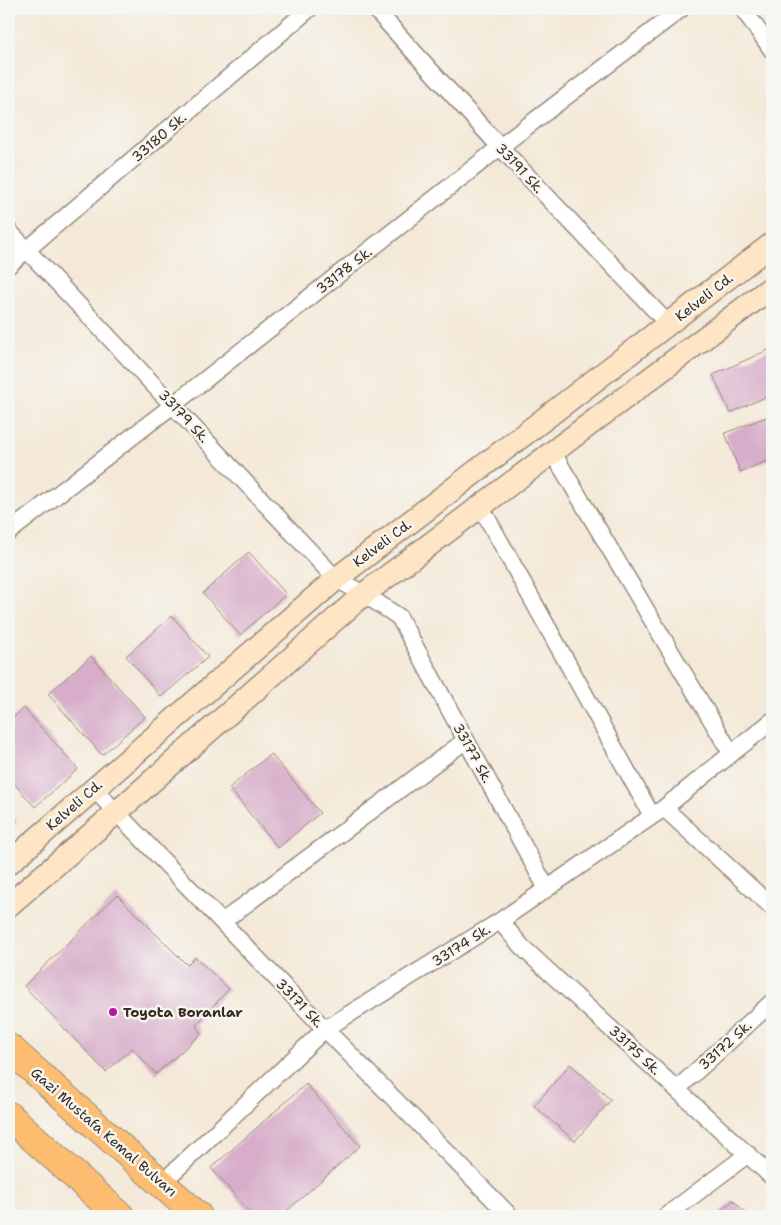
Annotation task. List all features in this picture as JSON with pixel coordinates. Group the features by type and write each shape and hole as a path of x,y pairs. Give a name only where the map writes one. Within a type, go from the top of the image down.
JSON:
{"highway":[{"name":"Gazi Mustafa Kemal Bulvarı","path":"9,1048 198,1216"},
{"path":"9,1116 120,1216"}],"street":[{"name":"33180 Sk.","path":"9,265 309,9"},
{"name":"33191 Sk.","path":"374,9 500,146 669,324"},
{"name":"33178 Sk.","path":"9,532 173,405 500,146 681,9"},
{"path":"743,9 772,50"},
{"name":"33179 Sk.","path":"9,231 336,578 399,617"},
{"name":"Kelveli Cd.","path":"9,863 336,578 772,244"},
{"path":"9,905 364,594 772,287"},
{"path":"553,453 731,754"},
{"path":"481,507 658,812 772,907"},
{"name":"33177 Sk.","path":"399,617 547,889"},
{"name":"33174 Sk.","path":"162,1184 325,1029 500,921 547,889 658,812 772,721"},
{"path":"222,922 466,740"},
{"name":"33171 Sk.","path":"93,788 325,1029 510,1216"},
{"name":"33175 Sk.","path":"500,921 522,947 772,1177"},
{"name":"33172 Sk.","path":"677,1089 772,1002"},
{"path":"666,1216 748,1154"}],"building":[{"path":"768,350 772,360 772,394 730,413 713,375"},
{"path":"772,415 772,459 740,472 725,433"},
{"path":"249,552 286,594 240,635 203,593"},
{"path":"172,616 208,657 161,697 126,656"},
{"path":"91,656 145,717 102,755 48,694"},
{"path":"24,708 78,769 35,807 9,778 9,721"},
{"path":"271,754 320,813 278,848 229,788"},
{"path":"9,812 17,821 9,828"},
{"name":"Toyota Boranlar","path":"117,895 187,965 195,957 229,989 196,1025 201,1034 156,1074 132,1048 106,1072 24,986"},
{"path":"570,1064 611,1100 575,1141 534,1106"},
{"path":"306,1084 360,1146 281,1216 253,1216 211,1168"},
{"path":"733,1200 749,1216 716,1216"}],"place":[{"name":"Toyota Boranlar","path":"113,1012"}]}
